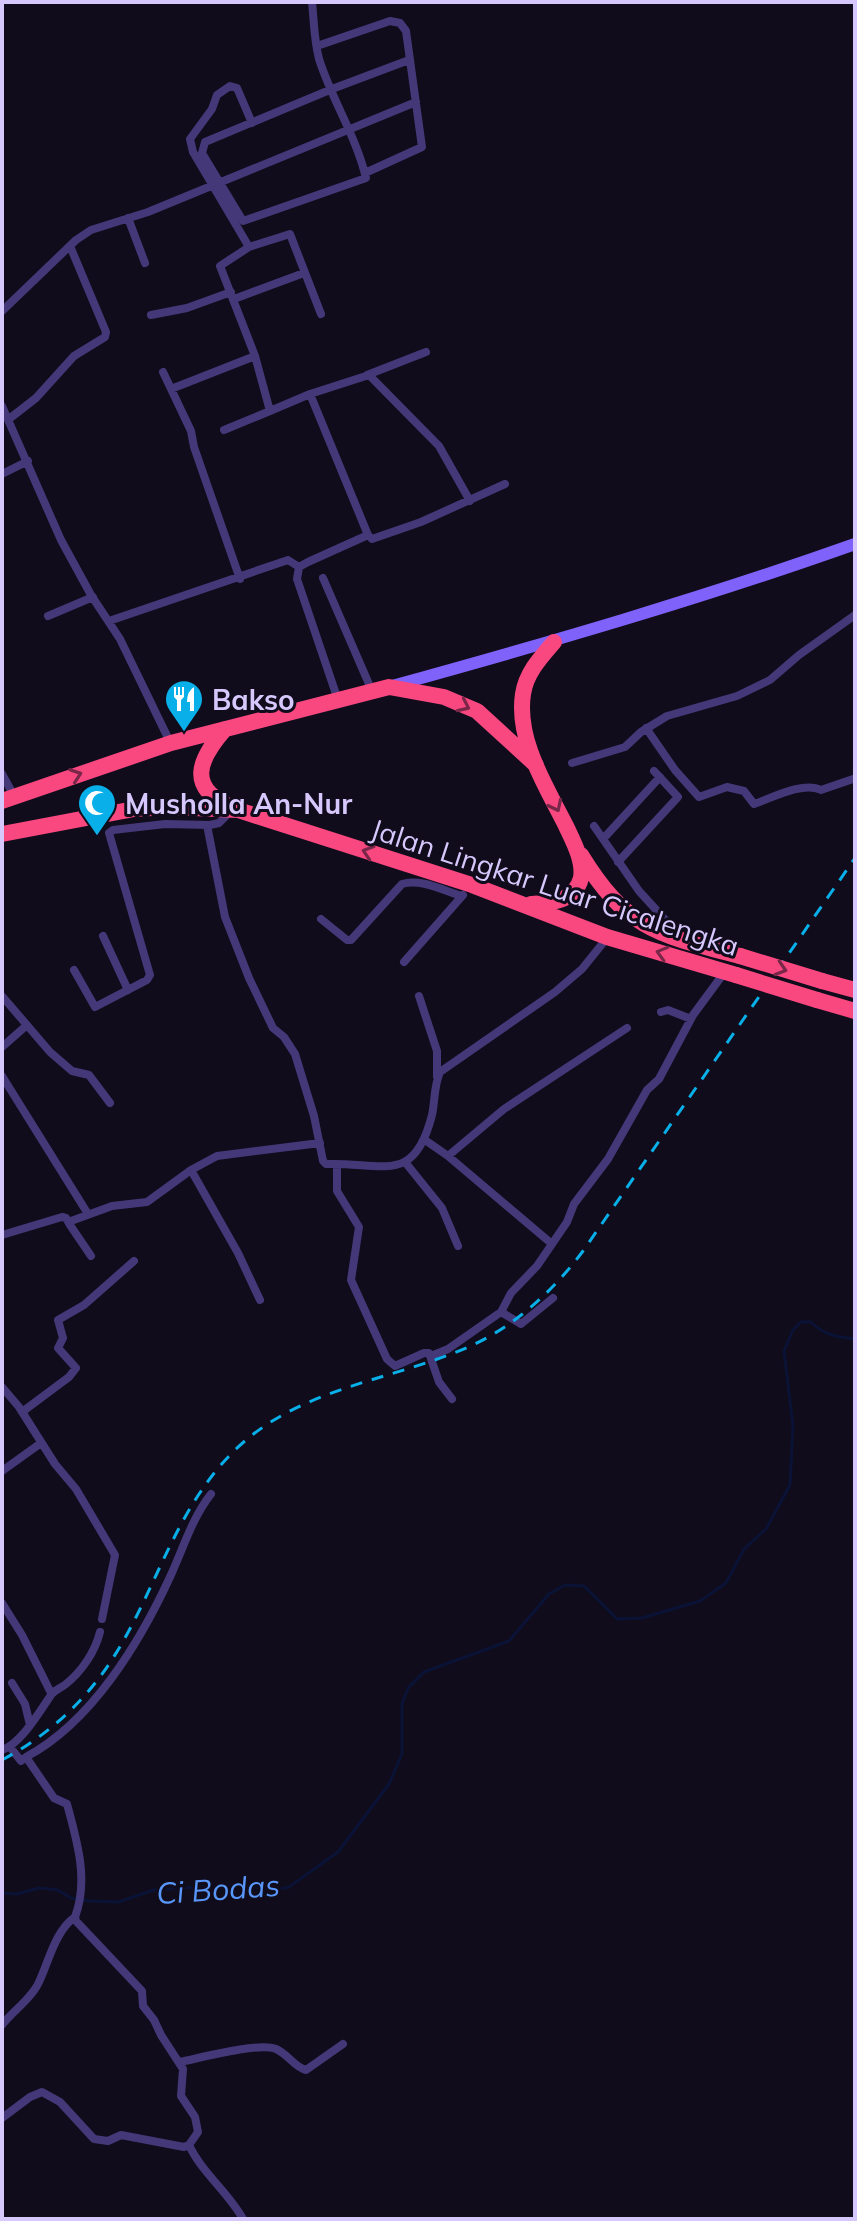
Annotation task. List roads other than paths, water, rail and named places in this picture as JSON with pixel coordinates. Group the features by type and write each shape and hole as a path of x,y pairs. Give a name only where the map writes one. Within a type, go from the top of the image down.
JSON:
{"highway":[{"path":"536,765 525,734 523,694 526,680 536,663 554,642"},
{"path":"8,799 171,743 381,689 444,697 477,711 536,765"},
{"path":"225,729 209,747 202,762 201,776 209,793 235,810"},
{"name":"Jalan Lingkar Luar Cicalengka","path":"536,765 576,847 598,882 624,911 648,928 686,942 855,990"},
{"name":"Jalan Lingkar Luar Cicalengka","path":"2,834 134,809 235,810 467,891 521,904 607,937 855,1011"},
{"path":"521,904 555,903 566,898 582,876 576,847"}],"main road":[{"path":"381,689 554,642 700,597 855,544"}],"street":[{"path":"252,123 237,88 230,86 217,95 211,112 190,139 193,152 241,219 246,221 366,178 350,128 317,46 312,2"},
{"path":"317,46 390,21 396,21 406,31 422,147 365,173"},
{"path":"249,247 202,148 210,139 409,60"},
{"path":"2,311 91,230 416,102"},
{"path":"128,218 145,263"},
{"path":"270,411 255,356 221,262 249,247 290,233 321,314"},
{"path":"9,419 36,398 74,356 105,337 106,332 70,246"},
{"path":"151,315 232,296 304,273"},
{"path":"224,430 310,394 426,352"},
{"path":"171,389 255,356"},
{"path":"163,372 191,431 240,579"},
{"path":"367,375 439,446 470,501"},
{"path":"310,394 372,539 505,484"},
{"path":"2,406 61,540 120,639 171,743"},
{"path":"2,474 28,461"},
{"path":"299,567 368,535"},
{"path":"109,621 240,579 288,560 299,567"},
{"path":"299,567 297,579 338,701"},
{"path":"323,578 381,689"},
{"path":"48,616 93,597"},
{"path":"572,763 625,747 646,728 667,716 737,696 770,680 797,656 855,615"},
{"path":"646,728 675,770 699,797 727,787 744,791 754,804 788,792 813,787 821,790 853,779"},
{"path":"2,774 8,799"},
{"path":"603,839 657,774 678,797 618,862"},
{"path":"74,970 95,1007 147,980 150,972 109,833 165,824 219,823 235,810"},
{"path":"207,825 224,916 273,1028 284,1037 295,1054 324,1163 369,1164 390,1168 405,1162 425,1140 436,1100 437,1051 419,996"},
{"path":"594,826 639,891 686,942"},
{"path":"321,919 351,940 402,884 419,883 467,891"},
{"path":"404,962 467,891"},
{"path":"103,936 128,990"},
{"path":"437,1078 444,1069 555,992 582,969 607,937"},
{"path":"337,1164 337,1191 359,1227 351,1280 387,1359 395,1366 424,1353 431,1356 448,1349 501,1312 511,1293 527,1279 567,1222 574,1204 608,1159 647,1090 659,1079 691,1019 730,974"},
{"path":"2,996 61,1063 77,1073 89,1075 110,1103"},
{"path":"661,1012 668,1010 691,1019"},
{"path":"2,1047 27,1025"},
{"path":"448,1156 504,1109 627,1028"},
{"path":"4,1083 88,1214"},
{"path":"425,1140 552,1244"},
{"path":"70,1225 71,1221 112,1206 147,1202 191,1170 217,1156 320,1143"},
{"path":"405,1162 442,1208 458,1246"},
{"path":"191,1170 238,1253 260,1300"},
{"path":"4,1231 66,1218 91,1256"},
{"path":"22,1412 69,1377 76,1368 58,1348 63,1338 58,1320 84,1305 134,1261"},
{"path":"501,1312 521,1324 553,1298"},
{"path":"431,1356 439,1382 452,1399"},
{"path":"2,1387 75,1486 115,1555 102,1619"},
{"path":"2,1471 41,1443"},
{"path":"100,1632 95,1649 83,1666 66,1685 51,1693 30,1725 6,1748 21,1761 40,1750 68,1726 116,1673 149,1619 195,1520 211,1494"},
{"path":"2,1603 51,1693"},
{"path":"12,1683 25,1704 30,1725"},
{"path":"2,2025 38,1985 68,1922 75,1917 81,1894 82,1871 67,1804 54,1798 26,1757"},
{"path":"2,2118 42,2092 60,2102 94,2139 108,2141 121,2135 184,2147 196,2137 198,2128 195,2117 181,2096 184,2076 180,2062 143,2006 142,1991 75,1917"},
{"path":"180,2062 270,2047 306,2070 343,2044"},
{"path":"189,2145 194,2157 226,2193 243,2219"}],"waterway":[{"name":"Ci Bodas","path":"2,1893 17,1894 39,1888 58,1890 71,1898 119,1902 153,1890 244,1884 272,1891 289,1887 338,1852 389,1784 402,1754 402,1704 408,1688 424,1672 509,1641 549,1594 565,1585 584,1586 617,1619 642,1618 700,1601 726,1583 744,1549 766,1529 790,1485 793,1426 784,1351 793,1330 801,1322 811,1322 831,1335 855,1339"}],"railway":[{"path":"2,1760 50,1729 102,1674 128,1632 197,1497 236,1449 262,1428 319,1398 443,1357 489,1337 534,1305 560,1279 583,1251 855,858"}],"place":[{"name":"Bakso","path":"184,733"},
{"name":"Musholla An-Nur","path":"97,837"}]}
